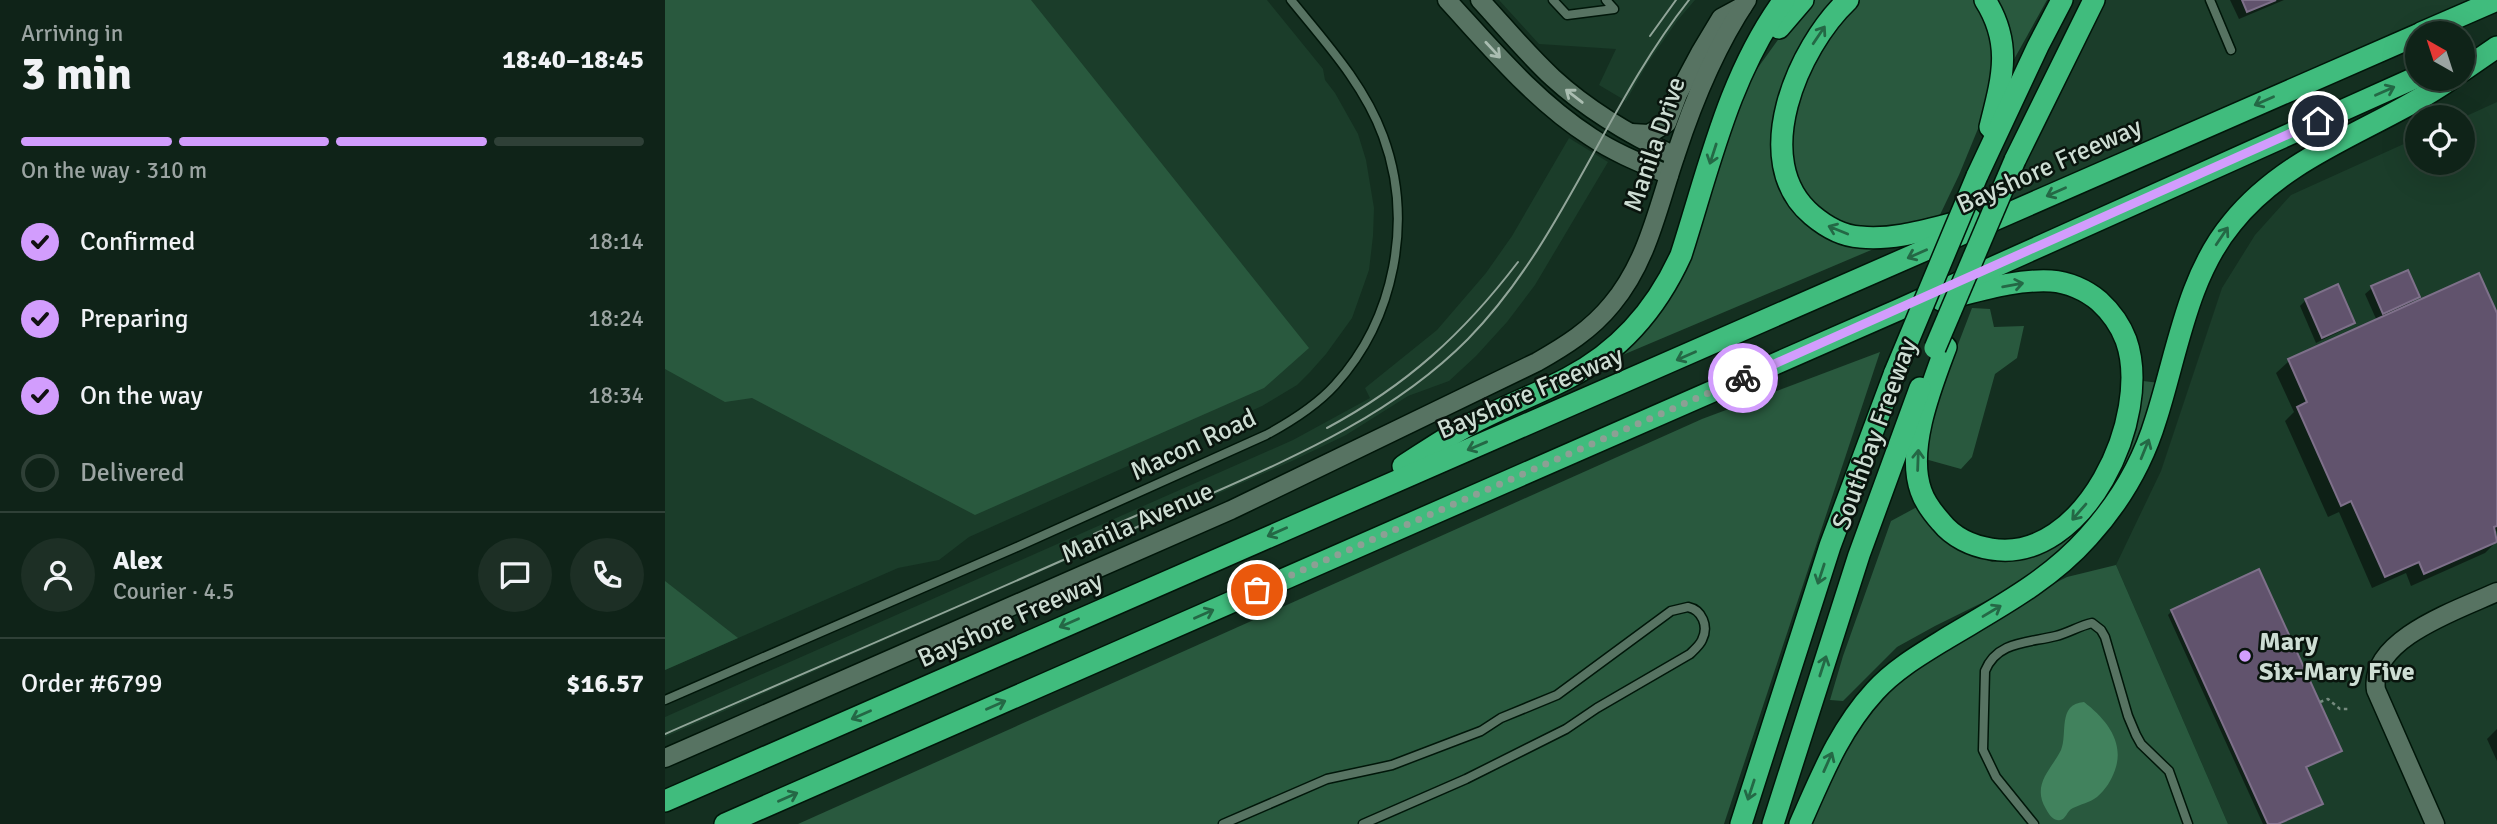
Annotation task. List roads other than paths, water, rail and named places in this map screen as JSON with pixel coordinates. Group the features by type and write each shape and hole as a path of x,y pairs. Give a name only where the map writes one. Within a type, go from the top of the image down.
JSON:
{"highway":[{"path":"1340,504 1471,424 1569,378 1612,350 1630,332 1658,298 1681,255 1734,90 1756,43 1784,0"},
{"path":"1734,90 1803,0"},
{"path":"1848,0 1823,28 1805,55 1785,116 1783,167 1797,200 1823,224 1839,232 1858,237 1880,238 2024,206"},
{"path":"1977,176 2002,78 2004,52 1995,17 1985,0"},
{"name":"Southbay Freeway","path":"1741,824 1830,546 1895,372 1977,176 2062,0"},
{"name":"Southbay Freeway","path":"1773,824 1859,555 1992,214 2015,160 2094,0"},
{"name":"Bayshore Freeway","path":"2449,21 2497,0"},
{"name":"Bayshore Freeway","path":"665,801 2405,40"},
{"path":"2475,50 2497,40"},
{"path":"2475,62 2497,47"},
{"path":"725,824 1898,310 2405,81"},
{"path":"1800,824 1838,740 1854,714 1876,689 1920,655 2025,591 2057,568 2089,537 2114,505 2137,467 2156,422 2199,280 2212,251 2245,207 2275,180 2303,161 2433,91"},
{"path":"1898,310 2005,286 2052,281 2092,295 2117,320 2128,349 2132,381 2123,434 2112,465 2099,486 2063,530 2042,543 2021,550 2003,551 1983,548 1963,540 1946,528 1931,510 1921,491 1916,468 1919,442 1941,347"}],"main road":[{"path":"1447,0 1553,110 1599,142 1669,175"},
{"path":"1480,0 1569,92 1631,133 1675,156"},
{"path":"1631,133 1649,134 1667,123 1684,84 1721,18 1745,3"},
{"name":"Manila Drive","path":"1612,304 1640,261 1703,80 1745,3"},
{"name":"Manila Avenue","path":"665,758 1307,474 1537,362 1580,336 1612,304"},
{"path":"2435,824 2374,680 2390,650 2409,636 2437,619 2497,592"}],"lane":[{"name":"Macon Road","path":"665,700 1266,435 1291,422 1333,387 1354,363 1383,306 1397,246 1396,191 1383,135 1371,109 1339,60 1291,0"},
{"path":"1553,0 1567,15 1614,9 1606,0"},
{"path":"2210,0 2231,50"},
{"path":"1223,824 1327,779 1392,765 1481,731 1501,718 1557,695 1671,611 1688,607 1698,611 1702,617 1705,624 1702,642 1690,654 1566,729 1466,779 1363,824"},
{"path":"2034,824 1996,777 1983,750 1985,671 1990,660 2007,646 2060,635 2092,623 2101,630 2105,638 2136,735 2141,744 2169,771 2188,824"}],"tram line":[{"path":"1650,36 1676,0"},
{"path":"665,734 1281,462 1361,421 1398,397 1434,370 1468,339 1501,301 1558,217 1632,84 1689,0"},
{"path":"1327,428 1383,394 1432,356 1476,312 1518,262"},
{"path":"1094,534 1149,510"}],"place":[{"name":"Mary Six-Mary Five","path":"2245,656"}]}
